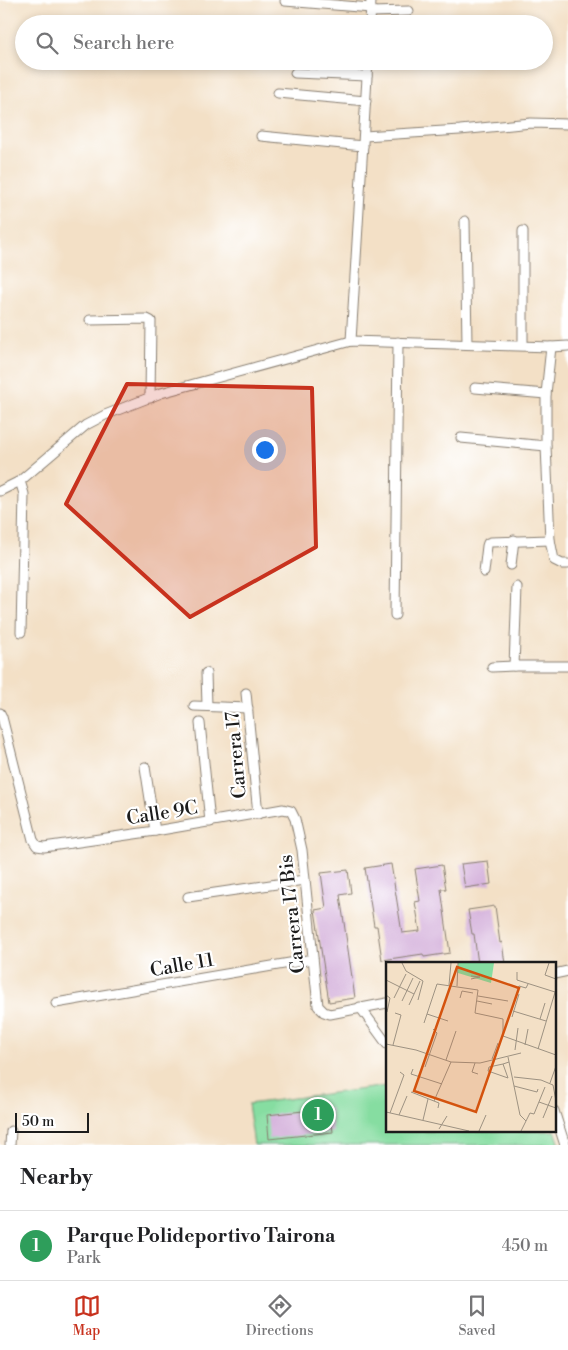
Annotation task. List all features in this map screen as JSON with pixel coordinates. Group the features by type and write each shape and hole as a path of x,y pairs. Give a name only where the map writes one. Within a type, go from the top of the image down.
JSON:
{"street":[{"path":"285,0 371,6 409,11"},
{"path":"351,341 367,70"},
{"path":"295,73 367,76"},
{"path":"278,93 366,101"},
{"path":"364,136 531,123 568,124"},
{"path":"261,136 363,146"},
{"path":"465,222 467,344"},
{"path":"523,231 523,345"},
{"path":"90,320 147,319 150,321 150,398"},
{"path":"0,491 20,482 86,425 105,415 171,391 351,341 568,346"},
{"path":"395,615 398,342"},
{"path":"551,347 546,394 550,540 554,560 562,564 568,564"},
{"path":"475,388 546,394"},
{"path":"461,438 546,446"},
{"path":"20,482 24,494 21,632"},
{"path":"484,572 488,543 514,540 550,540"},
{"path":"511,565 514,540"},
{"path":"514,666 517,587"},
{"path":"492,667 568,666"},
{"path":"206,673 207,706"},
{"name":"Carrera 17","path":"246,692 258,814"},
{"path":"194,706 248,708"},
{"name":"Calle 9C","path":"0,713 33,840 37,846 44,847 156,831 283,809 291,811"},
{"path":"200,723 210,822"},
{"path":"145,767 156,831"},
{"name":"Carrera 17 Bis","path":"291,811 295,819 302,850 318,1006 324,1012 330,1014 360,1007"},
{"path":"188,897 304,880"},
{"name":"Calle 11","path":"56,1003 313,958"},
{"path":"386,1002 360,1007 386,1043"},
{"path":"556,1117 565,1145"},
{"path":"10,1145 11,1131"}],"highlighted area":[{"path":"127,384 312,388 316,547 190,617 66,504"}],"green space":[{"path":"386,1086 386,1132 556,1132 560,1145 254,1145 248,1104"}],"building":[{"path":"488,861 491,884 465,888 461,864"},
{"path":"391,864 402,933 420,931 415,902 420,901 415,869 442,865 446,889 441,889 450,953 424,957 423,954 382,960 377,926 374,926 365,868"},
{"path":"348,870 351,893 340,895 355,998 329,1002 315,910 326,908 321,873"},
{"path":"495,906 505,962 478,962 468,910"},
{"path":"330,1108 333,1132 269,1139 267,1115"}],"place":[{"name":"Parque Polideportivo Tairona","path":"318,1115"}]}
